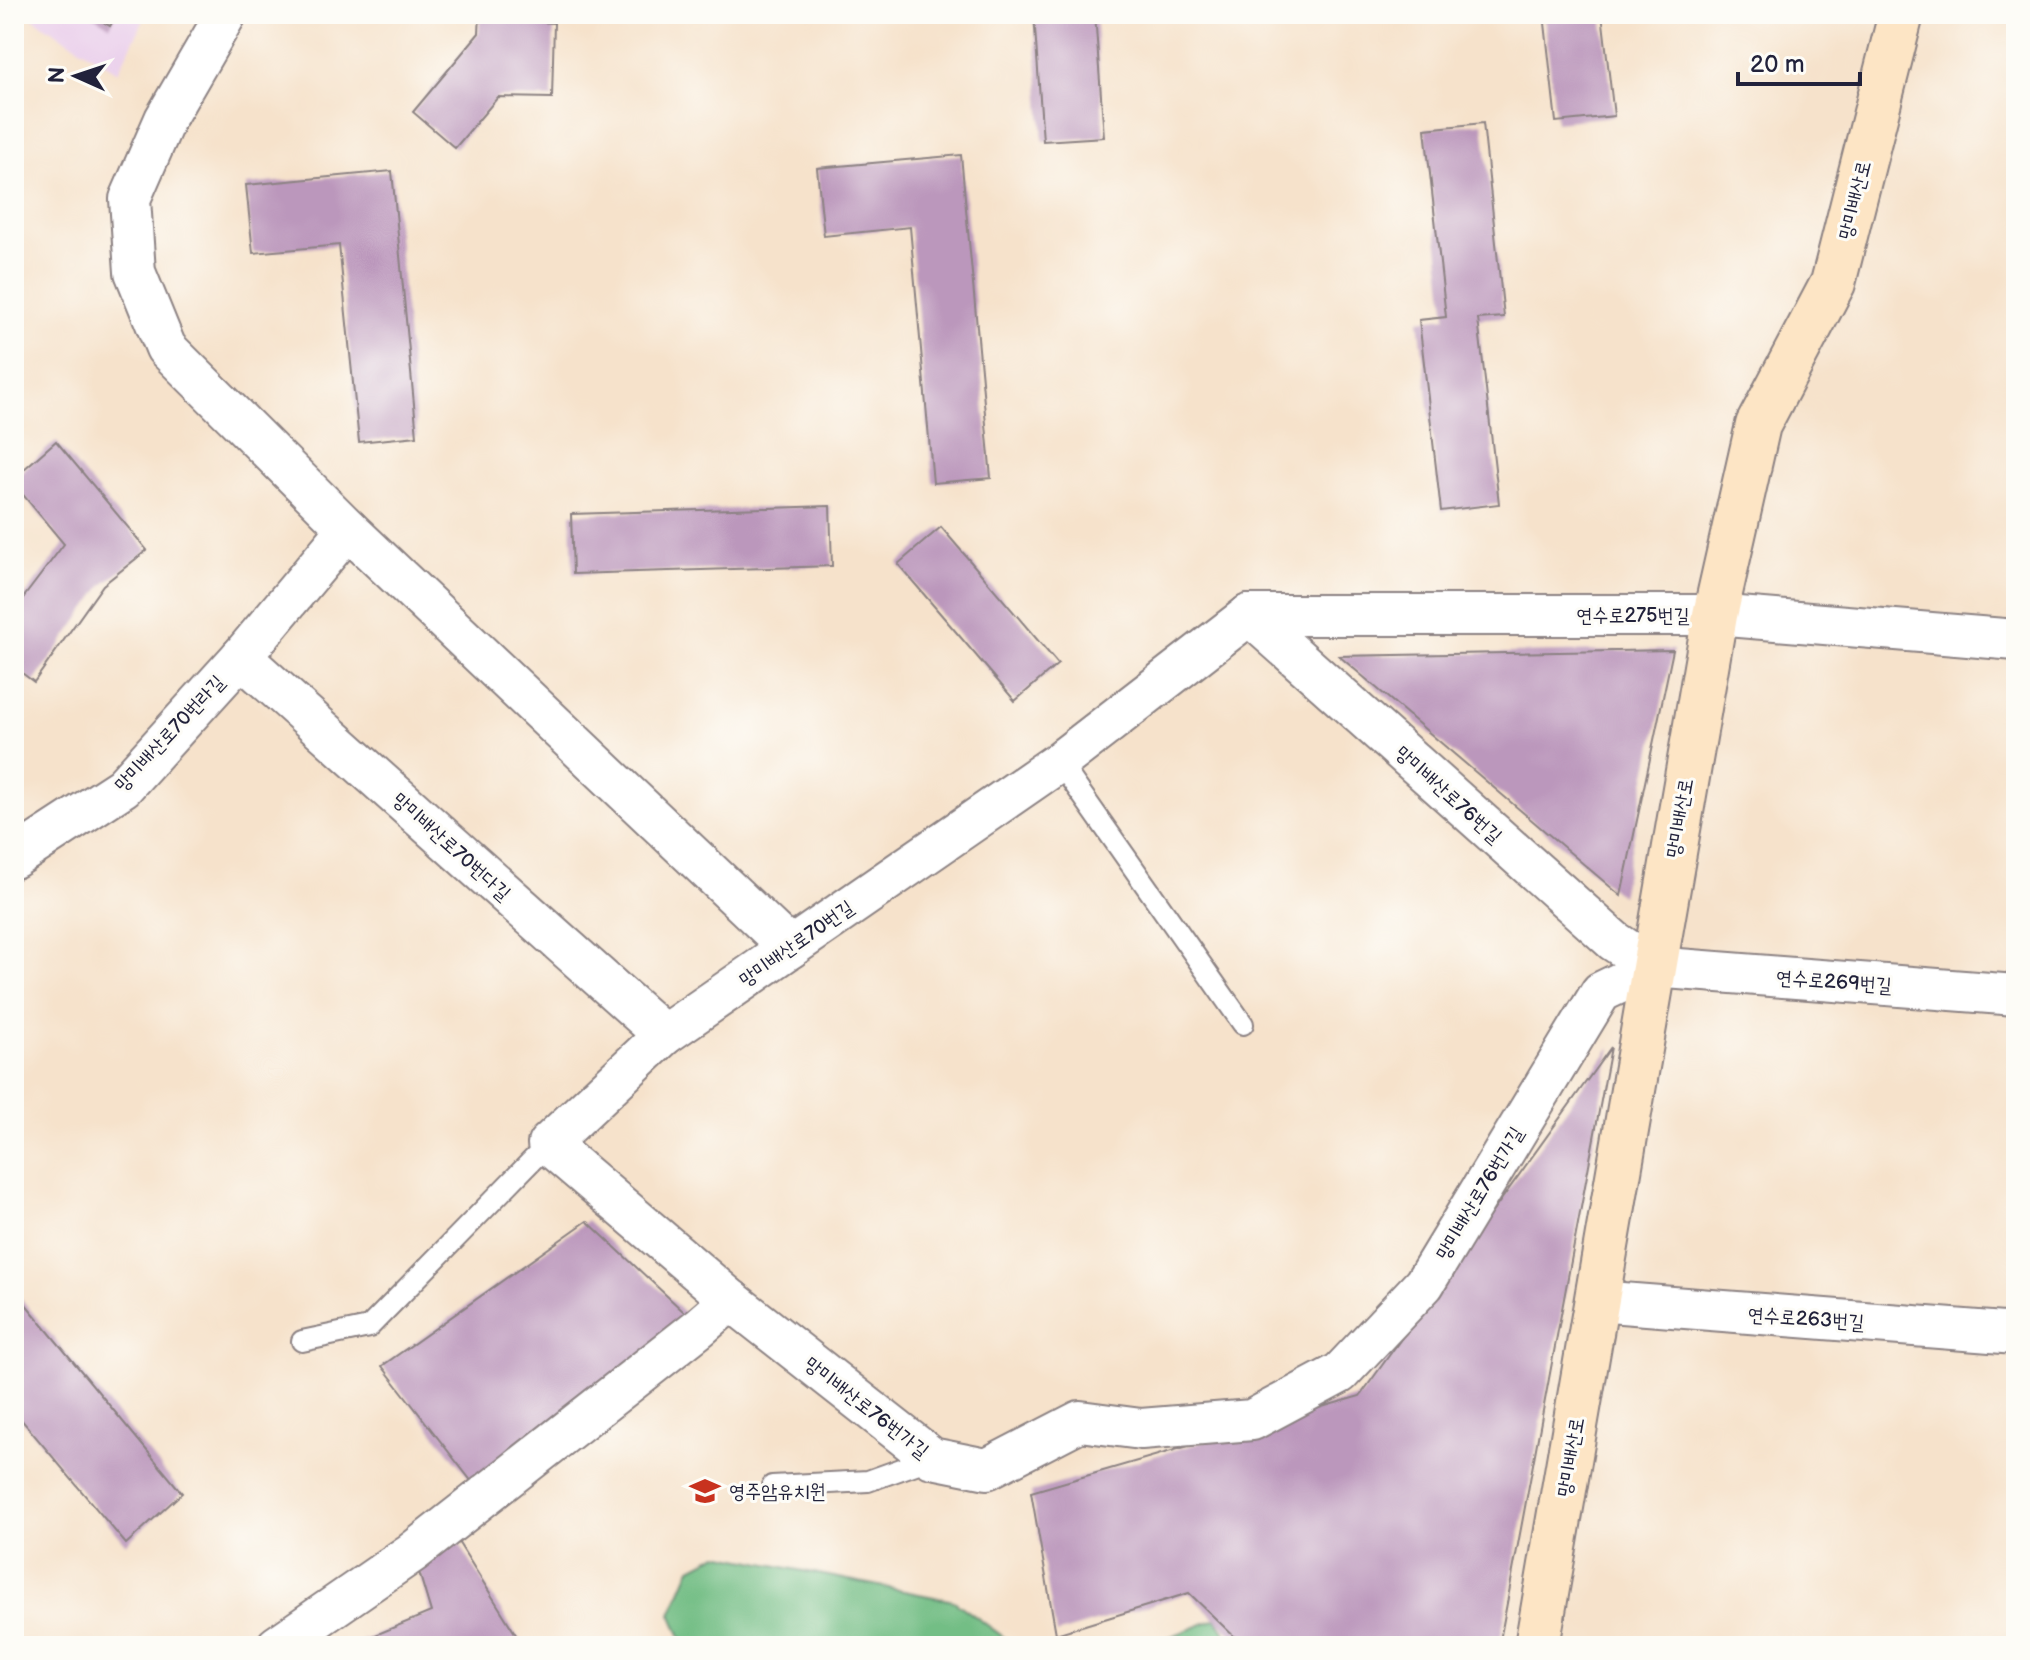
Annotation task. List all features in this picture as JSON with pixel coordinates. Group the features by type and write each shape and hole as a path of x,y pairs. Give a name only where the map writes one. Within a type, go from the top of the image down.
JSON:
{"street":[{"path":"226,14 165,119 130,199 135,272 166,348 348,529 790,948"},
{"name":"망미배산로","path":"1537,1646 1715,615 1758,425 1833,283 1901,14"},
{"name":"망미배산로70번라길","path":"14,858 123,787 241,657 348,529"},
{"name":"연수로275번길","path":"1249,615 1715,615 2016,640"},
{"name":"망미배산로70번길","path":"548,1144 664,1035 1059,762 1249,615"},
{"name":"망미배산로76번길","path":"1249,615 1614,941 1653,967"},
{"name":"망미배산로70번다길","path":"241,657 664,1035"},
{"name":"연수로269번길","path":"1653,967 2016,995"},
{"name":"망미배산로76번가길","path":"548,1144 731,1300 932,1458 987,1469 1080,1421 1141,1429 1252,1420 1340,1373 1424,1284 1601,992 1653,967"},
{"path":"277,1646 413,1552 677,1346 731,1300"},
{"name":"연수로263번길","path":"1596,1301 2016,1334"}],"lane":[{"path":"1059,762 1243,1024"},
{"path":"302,1341 369,1327 548,1144"},
{"path":"772,1486 868,1481 932,1458"}],"shaded area":[{"path":"26,14 147,14 118,72"}],"green space":[{"path":"718,1554 954,1601 1016,1646 685,1646 671,1614 691,1568"},
{"path":"1216,1619 1234,1646 1146,1646"}],"building":[{"path":"90,14 117,14 110,26"},
{"path":"480,14 541,14 541,22 554,23 552,98 498,97 455,148 413,112 479,33"},
{"path":"1034,14 1095,14 1104,137 1043,141"},
{"path":"1544,14 1602,14 1614,116 1556,122"},
{"path":"1483,123 1504,317 1478,319 1499,504 1441,511 1419,320 1446,317 1425,129"},
{"path":"961,155 991,478 933,483 910,227 824,236 817,168"},
{"path":"392,171 417,436 359,442 339,245 253,253 246,185"},
{"path":"56,441 147,550 103,585 34,682 14,667 14,610 64,544 14,484 14,478"},
{"path":"830,506 832,566 573,574 571,514"},
{"path":"941,527 1058,664 1015,701 898,564"},
{"path":"1673,650 1621,896 1339,656"},
{"path":"1611,1047 1499,1646 1244,1646 1189,1593 1056,1634 1031,1492 1360,1396"},
{"path":"587,1221 700,1327 483,1496 382,1366"},
{"path":"14,1290 182,1493 126,1544 14,1411"},
{"path":"447,1524 523,1646 349,1646 431,1612 413,1552"}],"place":[{"name":"영주암유치원","path":"705,1491"}]}
